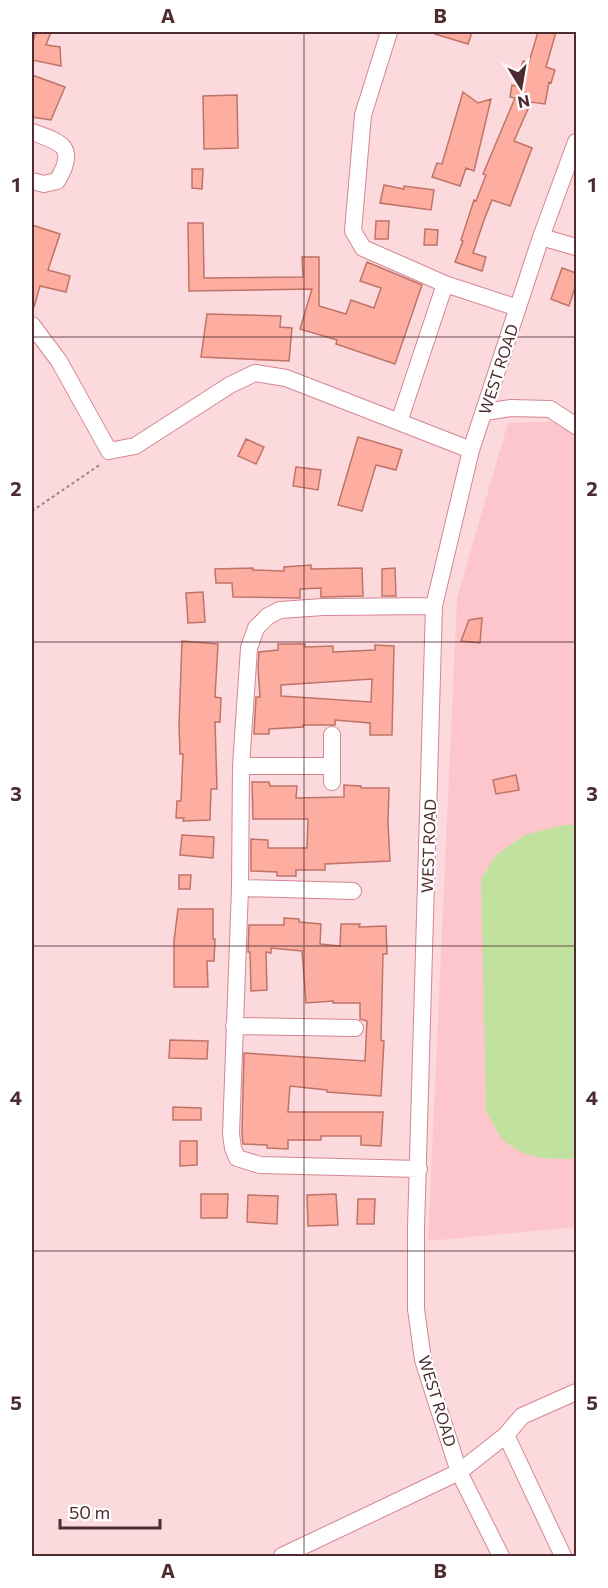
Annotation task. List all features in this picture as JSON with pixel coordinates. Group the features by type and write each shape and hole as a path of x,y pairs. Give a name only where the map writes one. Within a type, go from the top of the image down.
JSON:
{"street":[{"path":"389,32 363,115 353,231 363,248 446,284 518,308"},
{"path":"32,132 58,141 66,153 66,167 57,181 44,184 32,181"},
{"name":"WEST ROAD","path":"501,1557 459,1472 423,1360 416,1309 434,606 471,450 541,237 576,142"},
{"path":"541,237 576,247"},
{"path":"399,422 446,284"},
{"path":"32,325 59,361 109,451 135,446 230,385 255,373 286,378 471,450"},
{"path":"485,412 511,408 550,409 576,426"},
{"path":"419,1169 260,1165 237,1158 231,1134 240,888 241,766 249,648 256,628 268,616 280,610 323,607 434,606"},
{"path":"241,766 332,774 333,735"},
{"path":"240,888 353,891"},
{"path":"234,1026 355,1028"},
{"path":"282,1557 459,1472 506,1435 522,1416 576,1392"},
{"path":"506,1435 563,1557"}],"path":[{"path":"32,511 99,467 109,451"}],"shaded area":[{"path":"576,421 576,1227 428,1241 457,598 508,423"}],"green space":[{"path":"563,825 576,825 576,1158 556,1159 525,1153 507,1143 498,1133 486,1111 481,879 496,855 525,835"}],"building":[{"path":"36,32 51,32 46,45 60,47 61,66 32,60 32,44"},
{"path":"436,32 472,32 468,44 435,34"},
{"path":"538,32 556,32 546,67 555,70 551,83 549,82 545,104 531,102 514,141 532,148 510,206 492,200 484,220 473,253 486,257 482,271 455,262 474,200 476,201 486,175 483,174 515,98 510,97 512,85 516,86 523,61 529,62"},
{"path":"32,75 65,87 51,120 32,117"},
{"path":"463,92 478,103 491,99 474,171 466,168 460,186 432,177 437,163 442,164"},
{"path":"237,95 238,148 204,149 203,96"},
{"path":"192,169 203,169 202,189 192,188"},
{"path":"384,185 404,189 404,186 434,190 431,210 380,203"},
{"path":"376,221 389,221 388,239 375,239"},
{"path":"188,223 203,223 204,278 303,277 302,257 319,257 319,306 346,314 351,300 374,308 381,288 360,281 367,262 422,285 395,364 336,344 337,340 300,329 312,289 189,291"},
{"path":"32,225 60,234 48,270 70,276 66,292 40,286 34,307 32,307"},
{"path":"425,229 438,230 437,245 424,245"},
{"path":"562,268 576,273 576,284 569,306 551,299"},
{"path":"207,314 281,316 280,327 292,328 289,361 201,357"},
{"path":"358,437 402,450 396,470 376,465 362,511 338,505"},
{"path":"246,439 264,447 256,464 238,456"},
{"path":"296,467 321,470 318,490 293,486"},
{"path":"311,565 311,569 362,568 363,596 321,597 321,588 300,589 300,598 233,597 232,583 216,583 215,569 253,568 253,570 284,571 284,567"},
{"path":"395,568 396,596 382,596 382,569"},
{"path":"203,592 205,622 188,623 186,593"},
{"path":"482,618 480,643 461,641 469,620"},
{"path":"182,641 218,644 215,697 221,698 220,722 215,722 217,789 211,789 210,820 183,821 184,818 176,818 177,801 181,801 183,754 180,754 179,725"},
{"path":"278,644 305,644 305,647 333,646 333,652 375,650 375,645 394,646 392,735 370,735 370,723 335,720 335,725 303,725 303,727 269,729 269,734 254,734 256,697 260,697 259,652 278,650","holes":["372,679 371,702 281,696 281,685"]},
{"path":"516,775 519,790 496,794 493,780"},
{"path":"252,782 269,782 270,786 297,786 296,798 344,797 344,785 361,786 361,788 389,788 390,861 325,864 325,870 296,870 296,876 277,876 277,872 251,871 251,839 268,840 268,848 307,848 308,819 253,819"},
{"path":"182,835 214,837 213,858 180,855"},
{"path":"179,875 191,875 190,889 179,889"},
{"path":"178,909 213,909 214,961 207,961 208,987 174,987 174,941"},
{"path":"284,918 321,924 320,944 340,946 341,924 360,924 359,927 386,926 387,954 383,954 381,1040 384,1041 381,1096 327,1092 327,1090 290,1086 288,1112 383,1112 381,1146 361,1145 361,1136 321,1136 321,1140 288,1140 288,1149 243,1144 244,1053 365,1061 367,1021 360,1019 360,1003 333,1003 333,1001 306,1003 302,951 271,948 271,953 266,952 267,990 251,991 250,952 248,952 249,925 284,925"},
{"path":"170,1040 208,1041 207,1059 169,1058"},
{"path":"173,1107 201,1108 201,1120 173,1120"},
{"path":"180,1141 197,1141 197,1165 180,1166"},
{"path":"201,1194 228,1194 227,1218 201,1218"},
{"path":"336,1194 338,1225 308,1226 307,1195"},
{"path":"248,1195 278,1196 277,1224 247,1222"},
{"path":"358,1199 375,1199 374,1224 357,1224"}]}
